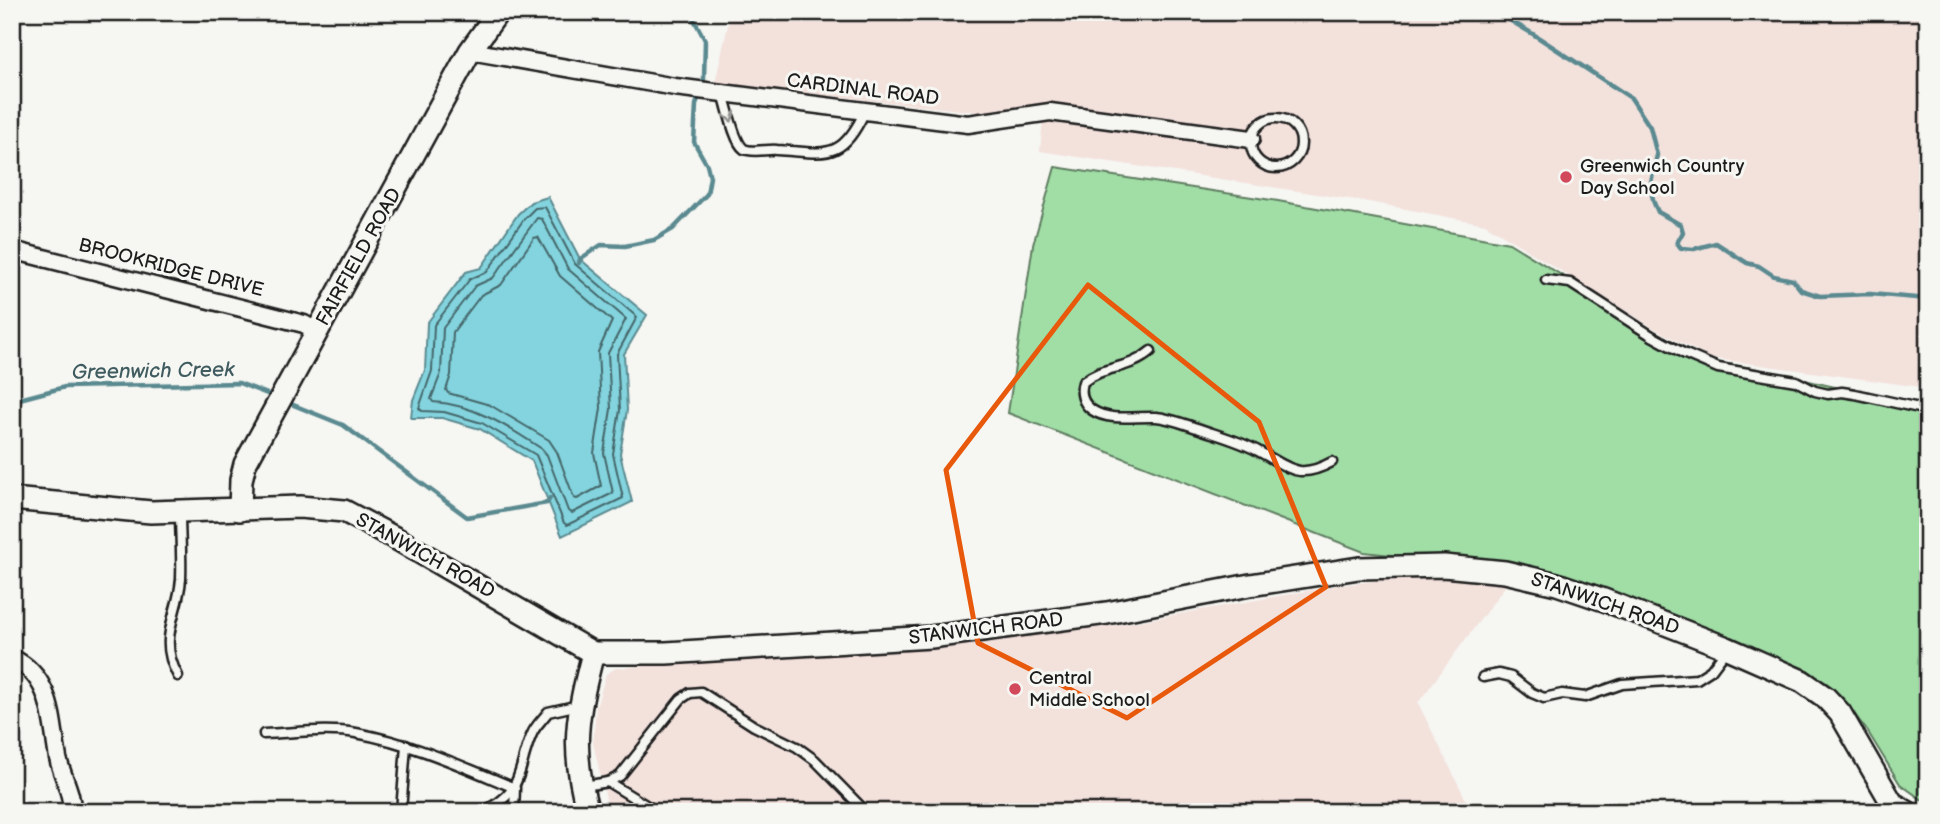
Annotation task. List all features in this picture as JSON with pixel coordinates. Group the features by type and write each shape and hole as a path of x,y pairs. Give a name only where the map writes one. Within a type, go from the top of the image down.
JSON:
{"street":[{"name":"FAIRFIELD ROAD","path":"240,510 243,471 262,432 470,51 498,12"},
{"name":"CARDINAL ROAD","path":"470,51 708,91 968,124 1050,111 1251,139"},
{"name":"BROOKRIDGE DRIVE","path":"12,250 204,297 304,324 318,332"},
{"name":"STANWICH ROAD","path":"12,499 132,511 312,507 335,509 353,515 593,653 666,653 918,638 1107,613 1359,568 1413,566 1489,569 1542,580 1604,600 1727,648 1802,681 1831,702 1857,740 1897,809"},
{"path":"588,812 577,763 577,722 593,653"},
{"path":"12,658 37,676 46,694 55,725 58,759 72,812"}],"lane":[{"path":"708,91 737,140 744,148 751,150 827,154 843,147 864,111"},
{"path":"1281,118 1295,126 1301,141 1300,149 1291,163 1275,168 1259,162 1254,155 1251,139 1254,131 1265,120 1281,118"},
{"path":"1546,280 1570,283 1651,336 1683,354 1717,368 1796,381 1815,391 1828,394 1842,392 1928,410"},
{"path":"1151,351 1131,365 1103,370 1083,382 1081,395 1086,404 1094,411 1121,419 1165,418 1242,444 1288,469 1299,472 1316,470 1332,462"},
{"path":"178,676 171,664 167,640 181,578 180,512"},
{"path":"1483,677 1499,674 1511,677 1532,693 1544,698 1562,694 1585,697 1622,684 1697,679 1711,670 1727,648"},
{"path":"581,786 608,782 620,776 681,699 691,693 701,692 815,760 866,812"},
{"path":"514,812 515,788 532,732 548,712 579,705"},
{"path":"264,734 354,733 406,745 515,788"},
{"path":"401,812 406,745"},
{"path":"608,782 644,809 657,812"},
{"path":"481,812 515,788"}],"highlighted area":[{"path":"1088,285 1259,422 1326,587 1127,718 978,643 946,470"}],"shaded area":[{"name":"Greenwich Country Day School","path":"731,12 1928,12 1928,388 1710,358 1655,329 1485,224 1369,202 1040,151 1043,119 715,83"},
{"name":"Central Middle School","path":"1456,575 1509,581 1418,703 1472,812 609,812 593,743 596,708 606,674 616,668 940,646 1112,626 1340,585"}],"green space":[{"path":"1055,167 1278,201 1509,243 1651,330 1710,361 1758,369 1894,401 1928,402 1928,804 1900,784 1868,732 1840,695 1732,640 1555,573 1364,552 1008,413 1033,245"}],"water":[{"path":"548,197 580,259 647,315 624,354 627,410 620,454 632,502 562,536 532,461 480,429 442,418 411,418 413,400 425,370 427,323 466,272 481,268 518,214 531,202"}],"waterway":[{"name":"Greenwich Creek","path":"579,263 580,259 601,245 625,246 654,240 673,229 707,194 710,177 707,165 694,142 696,105 704,79 705,40 690,12"},
{"name":"Greenwich Creek","path":"1496,12 1631,98 1650,127 1657,155 1650,187 1654,203 1658,212 1681,225 1683,232 1677,243 1681,248 1694,249 1716,243 1747,263 1759,266 1774,276 1793,280 1801,290 1820,296 1870,294 1928,299"},
{"name":"Greenwich Creek","path":"12,401 65,387 239,383 275,397"},
{"name":"Greenwich Creek","path":"286,402 343,425 467,517 547,503 550,498"}],"place":[{"name":"Greenwich Country Day School","path":"1566,177"},
{"name":"Central Middle School","path":"1015,689"}]}
